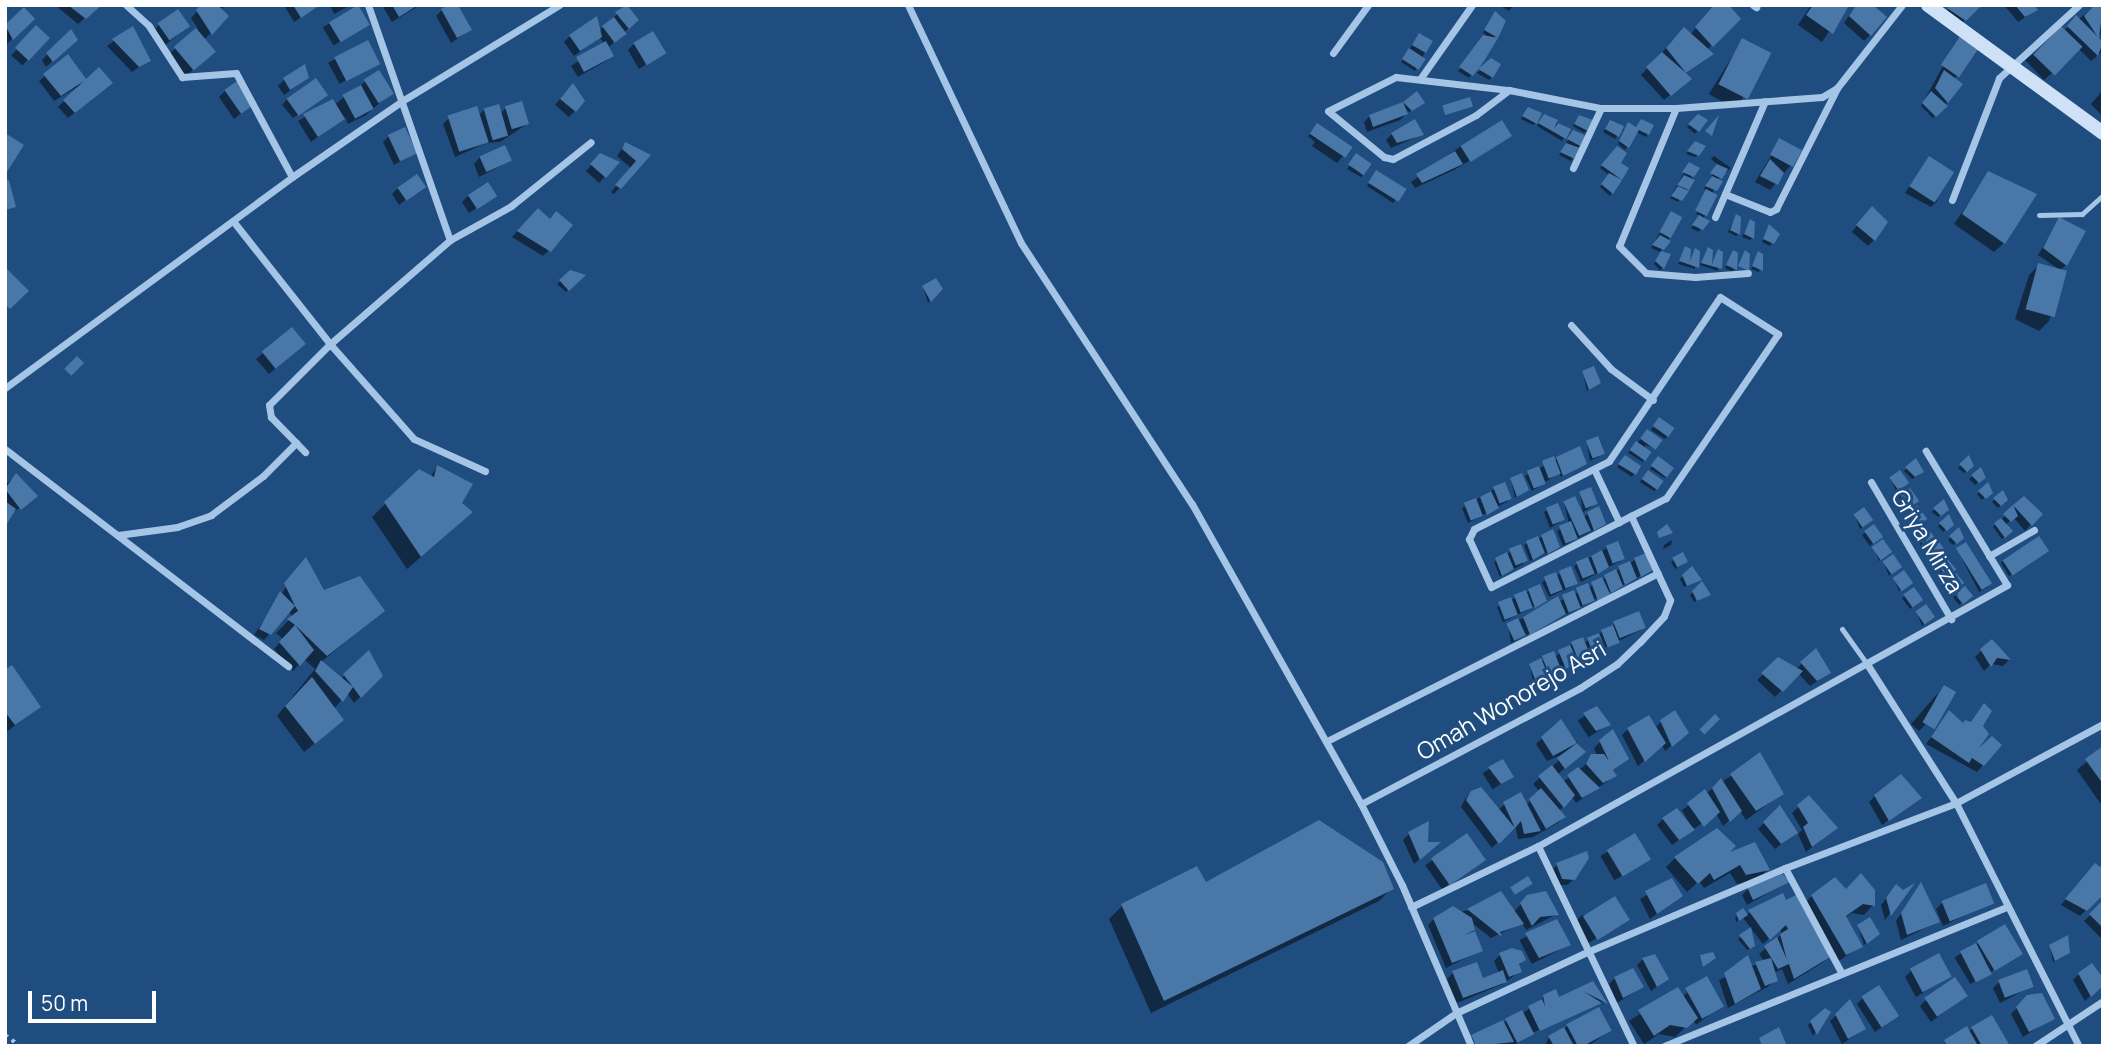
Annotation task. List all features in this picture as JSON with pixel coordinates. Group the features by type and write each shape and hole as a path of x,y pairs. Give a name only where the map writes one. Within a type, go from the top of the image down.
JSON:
{"street":[{"path":"126,5 149,26 182,77 236,73 292,177"},
{"path":"368,5 450,240"},
{"path":"5,388 292,177 402,101 559,5"},
{"path":"908,5 1021,243 1192,504 1327,741 1411,907 1471,1046"},
{"path":"1333,53 1368,5"},
{"path":"1420,79 1472,5"},
{"path":"1725,194 1773,212 1837,88 1902,5"},
{"path":"1928,5 2103,133"},
{"path":"1952,200 1990,96 2011,64 2079,5"},
{"path":"1509,90 1476,115 1393,159 1384,157 1328,111 1396,77 1509,90 1601,108 1676,108 1822,97 1837,88"},
{"path":"1715,218 1765,101"},
{"path":"1573,168 1601,108"},
{"path":"1676,108 1619,246 1646,273 1695,277 1748,273"},
{"path":"305,452 271,417 269,405 330,344 450,240 511,206 591,142"},
{"path":"233,221 330,344 414,439 485,471"},
{"path":"1720,297 1778,334 1665,498 1491,587 1469,539 1474,529 1594,469 1618,451 1653,400 1720,297"},
{"path":"1571,325 1611,369 1653,400"},
{"path":"117,535 177,527 211,515 263,476 296,443"},
{"path":"5,449 288,666"},
{"name":"Griya Mirza","path":"1871,482 1951,619 2007,585 1926,451"},
{"path":"1594,469 1619,522"},
{"name":"Omah Wonorejo Asri","path":"1361,804 1617,664 1670,608 1658,573 1630,516"},
{"name":"Griya Mirza","path":"1989,556 2034,530"},
{"name":"Omah Wonorejo Asri","path":"1327,741 1658,573"},
{"path":"1411,907 1538,846 1951,619"},
{"path":"1867,664 1956,803 2006,907 2080,1046"},
{"path":"1408,1046 1456,1013 1587,952 1786,868 1956,803 2103,724"},
{"path":"1538,846 1634,1046"},
{"path":"1786,868 1841,972"},
{"path":"1664,1046 2006,907"},
{"path":"2035,1046 2103,1001"}],"lane":[{"path":"2039,215 2082,214 2103,195"},
{"path":"1842,629 1867,664"}],"path":[{"path":"5,1035 20,1046"}],"building":[{"path":"68,5 102,5 86,19"},
{"path":"200,5 218,5 229,16 212,35 196,10"},
{"path":"293,5 320,5 301,18"},
{"path":"358,5 370,25 341,42 329,23"},
{"path":"392,5 418,5 399,17"},
{"path":"448,5 458,5 472,30 457,38 441,9"},
{"path":"627,5 639,20 629,29 615,12"},
{"path":"1714,5 1729,5 1741,19 1713,47 1695,27"},
{"path":"1813,5 1849,5 1833,34 1806,15"},
{"path":"1856,5 1873,5 1887,17 1871,36 1849,16"},
{"path":"1950,5 1982,5 1966,21 1947,8"},
{"path":"2015,5 2034,5 2038,10 2025,17"},
{"path":"2095,5 2103,5 2099,39 2084,16"},
{"path":"24,7 35,19 13,40 5,25"},
{"path":"178,9 190,26 170,41 158,23"},
{"path":"1495,11 1506,21 1498,38 1484,30"},
{"path":"2076,15 2103,42 2098,56 2067,26"},
{"path":"597,16 602,37 580,51 569,35"},
{"path":"614,17 627,34 615,43 602,26"},
{"path":"36,25 50,38 29,61 15,48"},
{"path":"133,26 151,61 139,67 112,39"},
{"path":"2061,26 2083,47 2055,76 2033,55"},
{"path":"1684,27 1714,54 1686,73 1666,48"},
{"path":"196,28 216,52 194,70 174,47"},
{"path":"71,29 78,40 53,62 46,53"},
{"path":"653,31 666,53 647,65 633,43"},
{"path":"1419,33 1433,41 1426,53 1412,45"},
{"path":"1483,35 1498,38 1473,76 1459,67"},
{"path":"1961,35 1979,47 1959,77 1941,65"},
{"path":"1742,38 1771,53 1748,99 1718,84"},
{"path":"368,40 380,64 346,81 334,57"},
{"path":"606,41 614,56 584,72 576,57"},
{"path":"1409,48 1426,59 1419,70 1402,59"},
{"path":"1662,52 1692,79 1671,96 1646,67"},
{"path":"68,54 86,79 99,67 113,83 75,113 63,100 84,81 61,96 43,74"},
{"path":"1491,58 1501,64 1493,78 1478,69"},
{"path":"305,64 309,78 290,90 283,78"},
{"path":"379,70 394,94 379,103 364,80"},
{"path":"1944,70 1963,84 1948,103 1935,88"},
{"path":"316,78 328,95 299,116 287,99"},
{"path":"240,79 257,103 241,114 224,90"},
{"path":"573,83 585,101 576,112 560,99"},
{"path":"361,85 374,109 355,119 342,95"},
{"path":"1417,91 1425,103 1412,111 1403,102"},
{"path":"1931,91 1948,106 1936,117 1922,103"},
{"path":"1470,97 1473,107 1445,115 1442,105"},
{"path":"333,99 345,119 318,137 303,114"},
{"path":"522,101 529,124 512,129 505,106"},
{"path":"1403,102 1408,114 1373,127 1369,115"},
{"path":"499,104 508,136 493,140 484,108"},
{"path":"477,106 489,142 459,152 448,116"},
{"path":"1528,107 1542,113 1537,124 1522,116"},
{"path":"1544,114 1558,120 1554,129 1558,123 1571,129 1566,139 1538,123"},
{"path":"1698,114 1708,120 1699,132 1688,124"},
{"path":"1579,115 1593,120 1588,131 1574,124"},
{"path":"1719,115 1712,136 1705,131"},
{"path":"1415,119 1424,135 1397,143 1391,133"},
{"path":"1641,119 1654,125 1649,135 1639,130 1629,148 1619,141 1628,122 1636,127"},
{"path":"1502,120 1512,136 1471,162 1460,146"},
{"path":"1610,120 1624,126 1619,137 1605,129"},
{"path":"1317,123 1353,147 1345,158 1310,134"},
{"path":"405,127 417,153 400,161 388,135"},
{"path":"1573,130 1587,136 1582,147 1567,139"},
{"path":"5,133 24,145 5,175"},
{"path":"1779,138 1802,150 1793,167 1770,155"},
{"path":"1695,141 1706,146 1699,156 1687,151"},
{"path":"625,142 651,155 621,189 615,185 636,161 622,149"},
{"path":"1566,143 1580,148 1575,159 1560,152"},
{"path":"505,145 512,161 486,172 479,156"},
{"path":"1617,146 1627,153 1621,163 1629,168 1622,180 1601,165"},
{"path":"1455,151 1463,164 1422,183 1416,174"},
{"path":"600,153 620,162 606,178 590,164"},
{"path":"1356,153 1372,164 1364,175 1348,164"},
{"path":"1929,156 1954,172 1935,203 1909,186"},
{"path":"1770,159 1784,173 1778,185 1760,176"},
{"path":"1689,162 1700,168 1694,177 1682,172"},
{"path":"1717,164 1728,169 1722,179 1710,173"},
{"path":"1376,170 1407,189 1399,202 1368,183"},
{"path":"1988,171 2037,194 2005,244 1962,214"},
{"path":"1609,173 1622,180 1613,194 1601,184"},
{"path":"417,174 426,187 407,201 397,188"},
{"path":"1684,175 1695,180 1689,190 1677,185"},
{"path":"1712,176 1723,181 1717,191 1705,186"},
{"path":"9,180 16,207 5,210 5,181"},
{"path":"488,182 497,196 477,209 468,195"},
{"path":"1678,186 1689,191 1682,201 1671,196"},
{"path":"1706,189 1718,195 1707,216 1695,210"},
{"path":"1872,206 1888,222 1875,241 1856,225"},
{"path":"538,208 550,219 556,211 573,225 551,252 517,231"},
{"path":"1671,211 1682,217 1671,238 1659,232"},
{"path":"1736,214 1741,217 1740,235 1730,230"},
{"path":"1699,215 1710,221 1703,230 1692,225"},
{"path":"2059,217 2086,231 2067,266 2043,248"},
{"path":"1750,219 1755,222 1754,239 1744,234"},
{"path":"1769,224 1780,234 1774,244 1763,239"},
{"path":"1660,235 1671,241 1664,250 1652,245"},
{"path":"1685,246 1691,249 1690,261 1695,248 1700,251 1699,268 1679,261"},
{"path":"1708,247 1713,250 1712,264 1718,249 1723,252 1722,269 1701,263"},
{"path":"1733,250 1738,253 1737,270 1726,265"},
{"path":"1745,250 1750,254 1749,271 1738,266"},
{"path":"1661,251 1671,254 1664,269 1655,261"},
{"path":"1758,251 1763,254 1763,271 1752,266"},
{"path":"2038,263 2067,271 2055,317 2026,309"},
{"path":"5,267 29,291 10,309 5,304"},
{"path":"570,270 586,275 569,291 559,280"},
{"path":"936,278 943,289 931,302 922,286"},
{"path":"292,327 306,344 276,369 262,352"},
{"path":"77,356 84,363 71,376 64,369"},
{"path":"1594,366 1601,383 1589,390 1582,371"},
{"path":"1659,417 1675,428 1668,437 1653,426"},
{"path":"1647,429 1663,440 1656,450 1640,439"},
{"path":"1598,436 1605,454 1593,458 1586,441"},
{"path":"1636,441 1652,452 1645,461 1630,450"},
{"path":"1580,446 1587,464 1563,476 1556,457"},
{"path":"1625,455 1641,466 1636,475 1618,464"},
{"path":"1969,455 1974,466 1967,472 1959,464"},
{"path":"1554,456 1561,474 1549,478 1542,461"},
{"path":"1658,456 1674,468 1667,478 1651,466"},
{"path":"1916,458 1924,472 1915,477 1905,467"},
{"path":"437,465 473,484 462,503 473,512 421,557 384,502 419,469 434,477"},
{"path":"1539,466 1546,484 1534,488 1527,471"},
{"path":"1981,467 1986,478 1979,483 1971,475"},
{"path":"1648,470 1664,481 1657,490 1642,479"},
{"path":"1900,470 1909,483 1899,491 1889,477"},
{"path":"16,473 38,496 21,510 5,489"},
{"path":"1522,473 1529,490 1517,497 1510,478"},
{"path":"1505,482 1512,499 1500,504 1493,487"},
{"path":"1988,482 1993,493 1986,499 1978,491"},
{"path":"1591,487 1598,504 1586,509 1579,492"},
{"path":"1910,488 1919,501 1909,508 1900,495"},
{"path":"2003,490 2008,500 2001,506 1993,498"},
{"path":"1491,491 1499,508 1487,515 1480,497"},
{"path":"1575,496 1591,530 1579,536 1563,501"},
{"path":"2024,496 2043,514 2032,526 2013,505"},
{"path":"1476,498 1483,516 1471,520 1464,503"},
{"path":"1944,499 1949,510 1941,516 1933,508"},
{"path":"5,501 16,509 5,527"},
{"path":"1558,503 1565,520 1553,525 1546,508"},
{"path":"2013,505 2018,516 2011,522 2003,514"},
{"path":"1599,506 1606,524 1594,531 1587,512"},
{"path":"1918,506 1927,519 1917,527 1907,513"},
{"path":"1864,507 1873,520 1863,528 1853,514"},
{"path":"1949,514 1954,525 1947,531 1939,523"},
{"path":"2001,518 2013,531 2005,538 1994,523"},
{"path":"1571,521 1578,539 1566,543 1559,526"},
{"path":"1667,524 1673,533 1659,538 1657,532"},
{"path":"1874,524 1883,537 1873,544 1864,531"},
{"path":"1925,524 1934,537 1924,545 1914,531"},
{"path":"1959,527 1964,538 1957,544 1949,536"},
{"path":"1553,529 1560,547 1548,554 1541,535"},
{"path":"1538,536 1545,553 1533,560 1526,541"},
{"path":"2039,536 2049,551 2013,576 2003,561"},
{"path":"1883,539 1892,552 1881,560 1872,547"},
{"path":"1937,539 1946,552 1936,559 1927,546"},
{"path":"1618,541 1625,559 1613,563 1606,546"},
{"path":"1966,542 1992,584 1982,590 1956,548"},
{"path":"1521,544 1528,561 1516,566 1509,549"},
{"path":"1602,550 1609,567 1598,574 1591,556"},
{"path":"1507,552 1514,569 1502,576 1495,558"},
{"path":"1683,552 1688,562 1677,567 1672,557"},
{"path":"1646,553 1653,570 1641,577 1634,558"},
{"path":"1893,554 1902,567 1892,575 1882,561"},
{"path":"306,557 324,590 360,576 385,611 327,656 287,619 298,611 284,583"},
{"path":"1588,557 1595,574 1583,579 1576,562"},
{"path":"1946,557 1956,569 1947,577 1937,565"},
{"path":"1630,561 1637,578 1625,585 1618,566"},
{"path":"1571,566 1578,584 1566,588 1559,571"},
{"path":"1692,566 1702,580 1687,586 1682,575"},
{"path":"1616,569 1623,586 1611,593 1604,575"},
{"path":"1904,570 1913,583 1902,591 1893,578"},
{"path":"1556,572 1563,590 1551,594 1544,577"},
{"path":"1956,573 1964,583 1954,591 1946,581"},
{"path":"1602,577 1610,594 1598,601 1591,582"},
{"path":"1702,581 1711,595 1697,601 1692,591"},
{"path":"1588,583 1595,601 1583,605 1576,588"},
{"path":"1540,584 1547,601 1535,608 1528,589"},
{"path":"1965,586 1973,596 1963,604 1955,594"},
{"path":"1914,587 1923,600 1913,608 1903,594"},
{"path":"1526,590 1533,608 1521,612 1514,595"},
{"path":"1574,590 1581,608 1569,612 1562,595"},
{"path":"280,591 295,606 271,635 259,629"},
{"path":"1558,596 1566,614 1530,635 1523,617"},
{"path":"1511,597 1518,615 1505,620 1498,602"},
{"path":"1926,604 1935,617 1925,625 1915,611"},
{"path":"1639,611 1646,628 1620,638 1613,621"},
{"path":"1518,618 1526,635 1514,641 1506,623"},
{"path":"295,625 314,650 300,666 279,642"},
{"path":"1613,625 1620,643 1608,647 1601,630"},
{"path":"1599,633 1606,650 1594,655 1587,638"},
{"path":"1583,637 1590,654 1578,659 1571,642"},
{"path":"1992,639 2011,660 1997,658 1991,667 1980,649"},
{"path":"1570,645 1578,662 1566,669 1558,650"},
{"path":"1816,648 1831,673 1817,681 1800,662"},
{"path":"369,650 383,676 361,698 343,674"},
{"path":"1554,651 1561,669 1549,673 1542,656"},
{"path":"1778,657 1803,671 1783,692 1761,673"},
{"path":"1541,658 1548,675 1536,682 1529,664"},
{"path":"321,660 353,687 343,702 315,671"},
{"path":"12,665 41,707 15,725 5,712 5,670"},
{"path":"312,677 344,720 315,744 285,706"},
{"path":"1944,685 1956,692 1935,729 1922,722"},
{"path":"1984,703 1992,711 1983,726 1989,734 1979,748 1992,736 2002,745 1984,766 1972,758 1969,763 1931,737 1949,710 1963,723 1965,720 1971,722"},
{"path":"1597,706 1611,725 1596,731 1583,713"},
{"path":"1675,710 1689,733 1672,747 1660,720"},
{"path":"1715,714 1720,719 1704,735 1699,730"},
{"path":"1649,715 1666,743 1645,762 1627,728"},
{"path":"1561,719 1577,743 1553,756 1541,737"},
{"path":"1613,729 1629,759 1613,770 1617,776 1603,783 1586,764 1591,754 1604,754 1609,761 1599,740"},
{"path":"1577,743 1586,752 1565,769 1557,758"},
{"path":"2103,746 2103,784 2085,759"},
{"path":"1760,752 1784,794 1756,811 1730,774"},
{"path":"1503,759 1514,777 1501,784 1488,767"},
{"path":"1552,765 1575,795 1564,808 1538,776"},
{"path":"1578,767 1600,788 1582,798 1567,775"},
{"path":"1901,774 1922,798 1889,821 1874,795"},
{"path":"1721,778 1742,811 1730,822 1712,788"},
{"path":"1481,787 1515,828 1499,844 1466,800 1471,791"},
{"path":"1541,788 1566,817 1546,829 1529,799"},
{"path":"1705,789 1720,812 1704,827 1687,803"},
{"path":"1521,792 1541,831 1524,834 1521,821 1515,828 1503,802"},
{"path":"1809,795 1838,828 1812,847 1803,827 1808,823 1797,805"},
{"path":"1780,805 1798,833 1781,844 1763,822"},
{"path":"1677,808 1695,830 1679,840 1662,818"},
{"path":"1319,820 1383,862 1394,889 1164,1001 1121,904 1197,866 1206,882"},
{"path":"1429,821 1428,842 1441,842 1420,860 1408,832"},
{"path":"1717,828 1736,846 1730,852 1755,842 1770,870 1746,875 1740,865 1714,880 1710,873 1698,884 1674,857"},
{"path":"1467,833 1486,860 1450,885 1431,858"},
{"path":"1635,833 1651,860 1623,877 1607,850"},
{"path":"1587,851 1589,858 1575,880 1562,879 1556,863"},
{"path":"2095,863 2103,869 2103,895 2087,911 2065,899"},
{"path":"1861,873 1875,890 1875,906 1863,904 1846,916 1863,947 1846,955 1811,895 1835,877 1846,889"},
{"path":"1783,874 1790,882 1753,900 1747,887"},
{"path":"1528,876 1533,884 1515,895 1510,887"},
{"path":"1672,878 1683,896 1657,914 1645,891"},
{"path":"1921,882 1940,922 1907,935 1901,913"},
{"path":"1915,883 1891,916 1886,898 1896,884 1903,890"},
{"path":"1986,883 1994,903 1950,921 1941,901"},
{"path":"1501,891 1524,924 1500,932 1502,937 1467,909"},
{"path":"1546,891 1559,915 1540,917 1532,926 1520,903 1527,895"},
{"path":"1783,893 1786,900 1796,895 1830,957 1794,979 1789,964 1778,969 1764,946 1777,937 1787,960 1780,934 1788,929 1786,925 1770,940 1748,910"},
{"path":"1615,896 1630,920 1598,940 1583,916"},
{"path":"2103,900 2103,928 2089,914"},
{"path":"1453,906 1472,918 1475,930 1464,935 1475,931 1483,951 1452,963 1433,918"},
{"path":"1743,908 1748,915 1739,921 1736,913"},
{"path":"1870,917 1880,934 1867,944 1857,925"},
{"path":"1557,919 1571,945 1539,958 1525,933"},
{"path":"2005,924 2023,954 1995,971 1977,941"},
{"path":"1751,927 1755,946 1750,949 1739,935"},
{"path":"2068,935 2070,953 2055,961 2049,945"},
{"path":"1976,943 1992,974 1976,982 1960,951"},
{"path":"1512,948 1522,951 1526,960 1519,964 1522,972 1509,977 1499,953"},
{"path":"1713,952 1716,958 1703,967 1700,955"},
{"path":"1939,953 1952,977 1923,992 1910,968"},
{"path":"1655,954 1669,979 1657,987 1642,958"},
{"path":"1748,955 1761,989 1735,1004 1724,973"},
{"path":"1771,958 1778,981 1765,986 1755,962"},
{"path":"1477,962 1483,978 1503,970 1507,982 1463,998 1452,971"},
{"path":"2092,963 2103,978 2103,986 2091,997 2078,973"},
{"path":"1633,968 1644,987 1623,998 1614,977"},
{"path":"2027,969 2034,987 2005,998 1998,980"},
{"path":"1707,976 1724,1007 1702,1019 1685,988"},
{"path":"1955,977 1968,996 1937,1017 1924,998"},
{"path":"1593,981 1608,1004 1583,991 1602,1003 1540,1031 1528,1006 1542,999 1545,1006 1543,995 1556,989 1559,997"},
{"path":"1879,985 1899,1016 1882,1027 1861,996"},
{"path":"1678,987 1698,1018 1687,1028 1670,1025 1654,1036 1638,1010"},
{"path":"2042,993 2055,1019 2029,1032 2016,1007 2027,995"},
{"path":"1850,999 1866,1029 1848,1039 1835,1014"},
{"path":"1599,1007 1612,1031 1583,1046 1578,1046 1566,1024"},
{"path":"1825,1008 1831,1012 1817,1035 1810,1021"},
{"path":"1522,1010 1534,1034 1517,1043 1505,1019"},
{"path":"1992,1015 2010,1046 1982,1046 1971,1027"},
{"path":"1503,1020 1514,1042 1476,1046 1471,1035"},
{"path":"1967,1026 1978,1046 1947,1046 1944,1040"},
{"path":"1564,1027 1574,1046 1554,1046 1548,1036"},
{"path":"1779,1027 1787,1046 1762,1046 1759,1038"}]}
